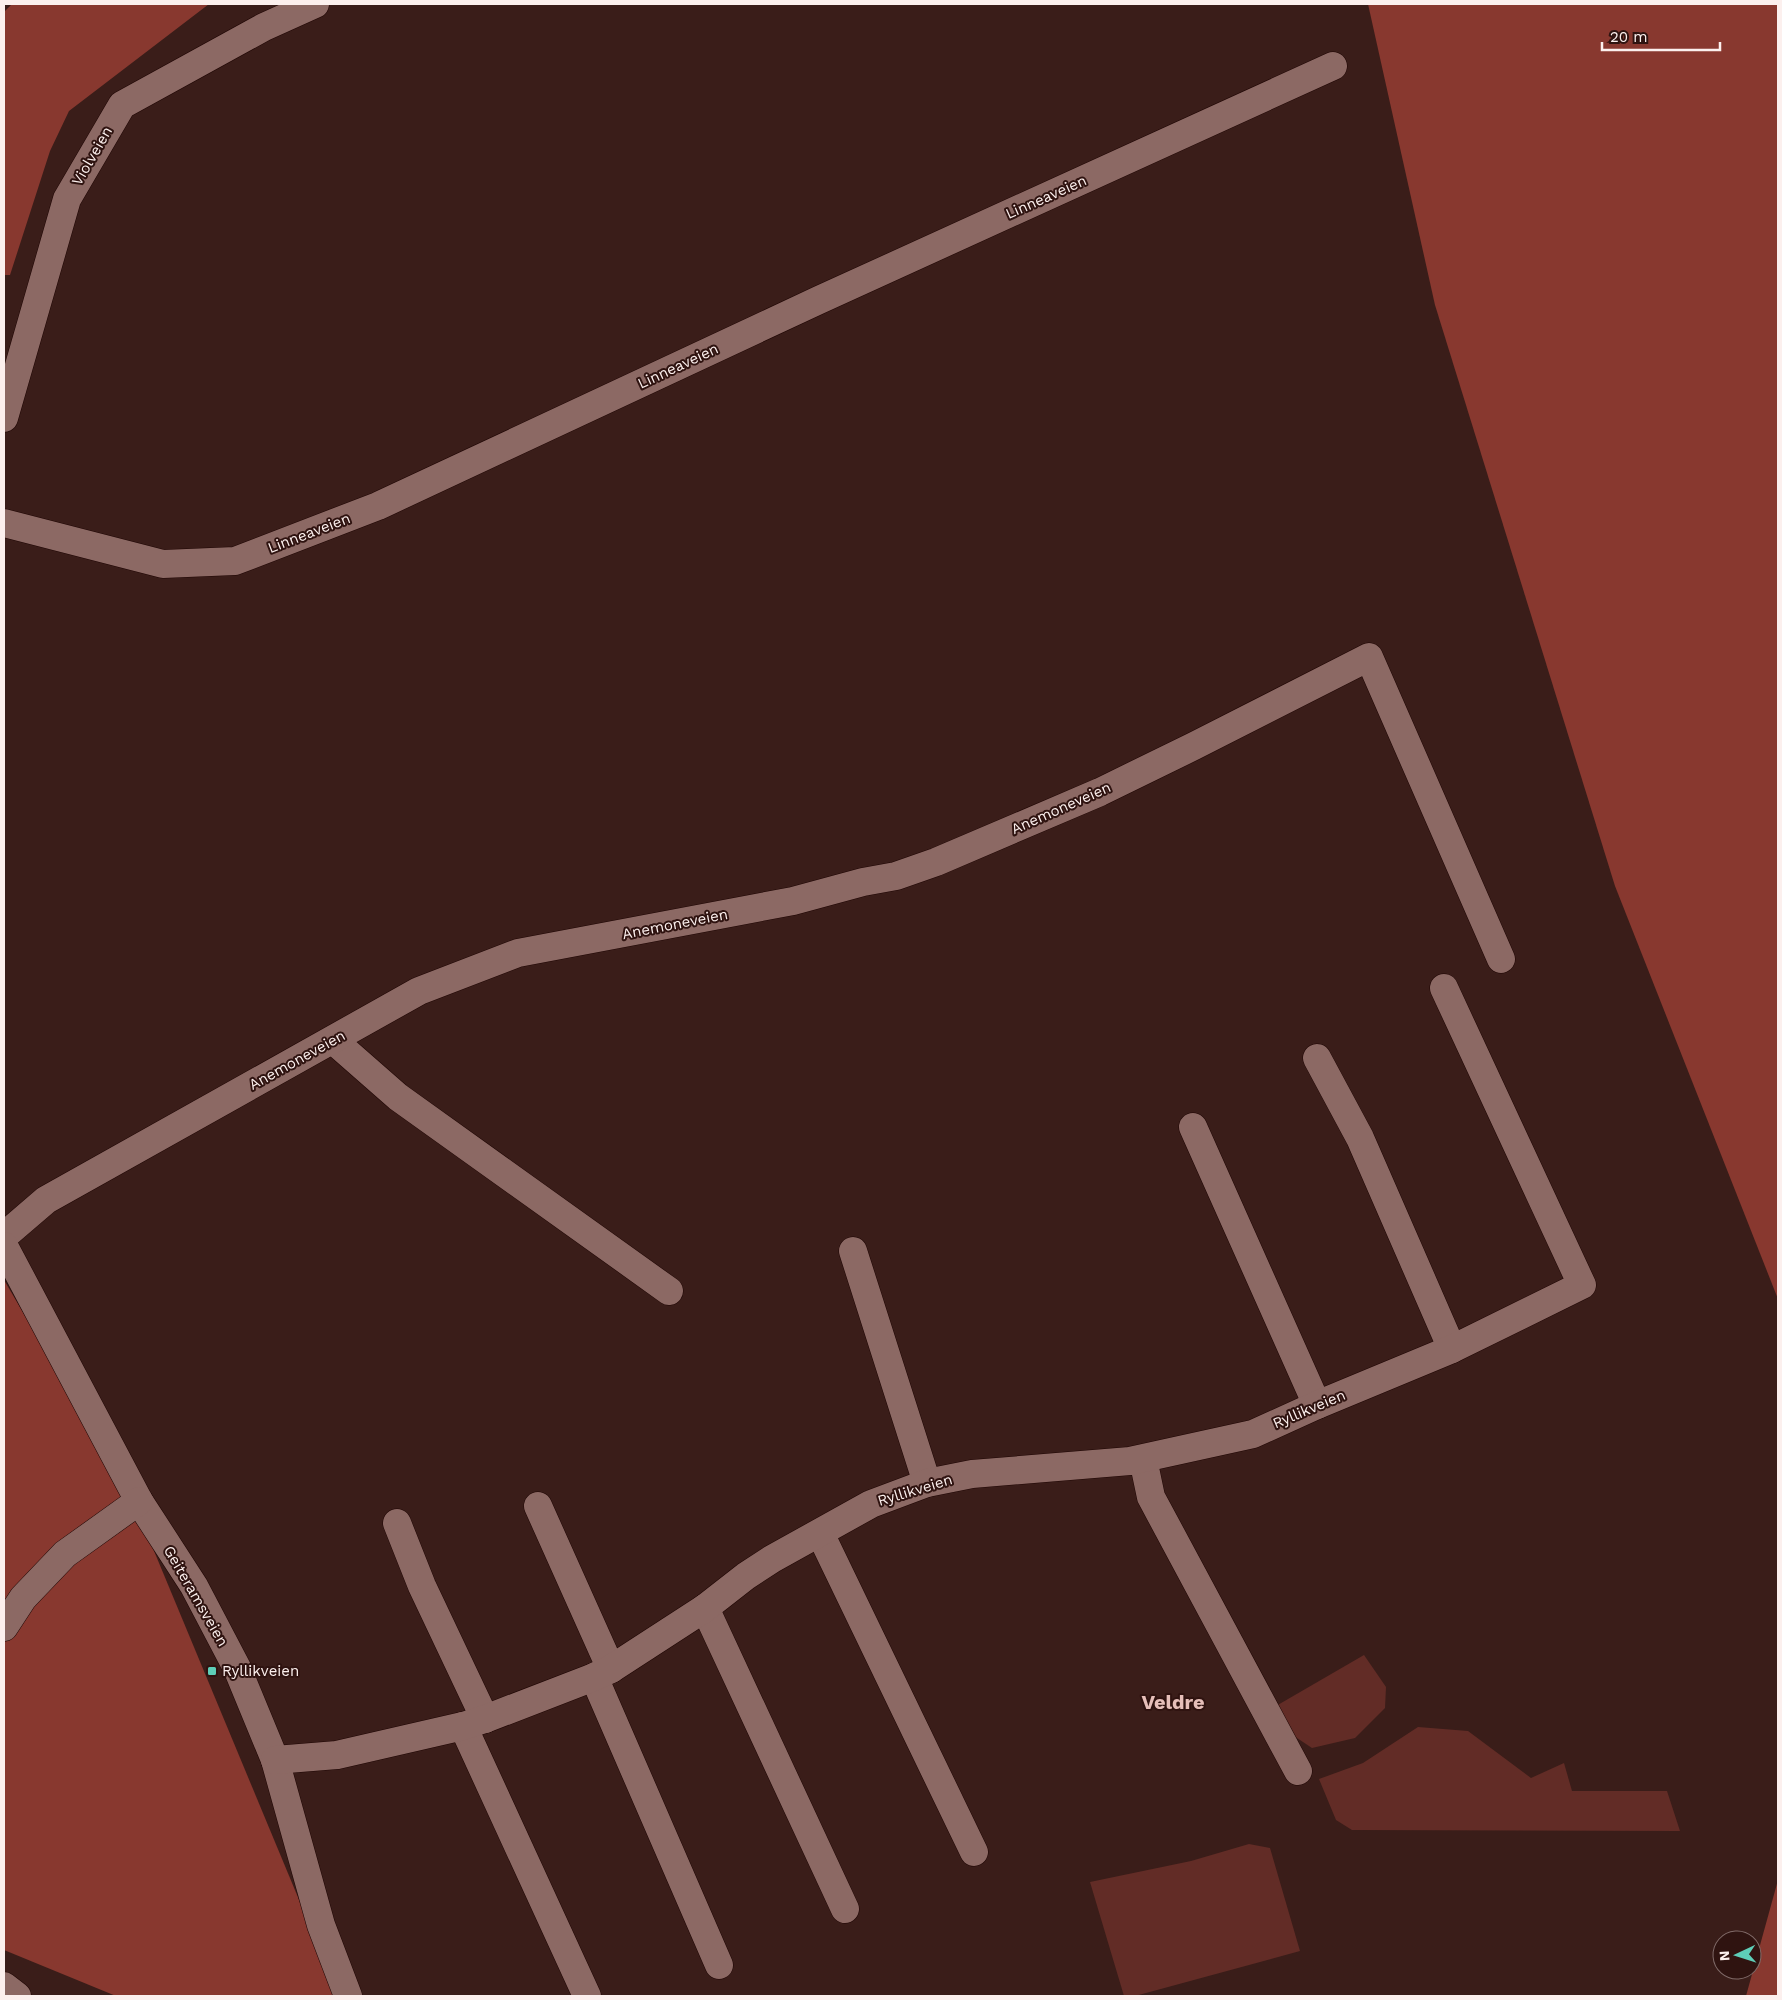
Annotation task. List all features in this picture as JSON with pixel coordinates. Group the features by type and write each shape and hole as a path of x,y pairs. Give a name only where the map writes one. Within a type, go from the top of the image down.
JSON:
{"street":[{"name":"Violveien","path":"4,418 67,200 122,104 264,27 315,4"},
{"name":"Linneaveien","path":"4,523 162,564 235,561 378,506 810,304 1333,66"},
{"name":"Anemoneveien","path":"4,1236 46,1200 419,991 518,953 793,901 863,882 896,876 936,862 1100,792 1369,657 1501,959"},
{"name":"Ryllikveien","path":"275,1760 338,1755 474,1723 603,1673 705,1608 746,1576 772,1559 870,1504 927,1483 972,1474 1143,1459 1253,1434 1452,1348 1582,1285 1444,988"},
{"path":"333,1040 398,1096 669,1291"},
{"path":"1317,1058 1360,1138 1452,1348"},
{"path":"1193,1126 1317,1405"},
{"name":"Geiteramsveien","path":"4,1246 139,1501 198,1594 237,1668 275,1760 321,1925 348,1996"},
{"path":"853,1251 927,1483"},
{"path":"1143,1459 1151,1497 1298,1771"},
{"path":"4,1627 23,1598 65,1554 139,1501"},
{"path":"538,1506 719,1965"},
{"path":"397,1523 474,1723 587,1996"},
{"path":"820,1533 974,1852"},
{"path":"705,1608 845,1909"},
{"path":"4,1986 17,1996"}],"shaded area":[{"path":"12,4 209,4 69,111 50,151 10,275 4,275 4,12"},
{"path":"1368,4 1778,4 1778,1299 1615,886 1435,305"},
{"path":"4,1280 132,1498 339,1996 116,1996 4,1950"},
{"path":"1364,1655 1386,1687 1385,1708 1355,1738 1312,1748 1294,1736 1276,1706"},
{"path":"1418,1727 1468,1731 1531,1778 1564,1763 1572,1791 1667,1791 1680,1831 1352,1830 1336,1820 1319,1779 1363,1763"},
{"path":"1249,1844 1270,1848 1300,1951 1135,1996 1124,1996 1090,1882 1191,1861"},
{"path":"1778,1880 1778,1996 1746,1996 1750,1980 1762,1980 1762,1938"}],"place":[{"name":"Ryllikveien","path":"212,1671"}],"district":[{"name":"Veldre","path":"1173,1702"}]}
